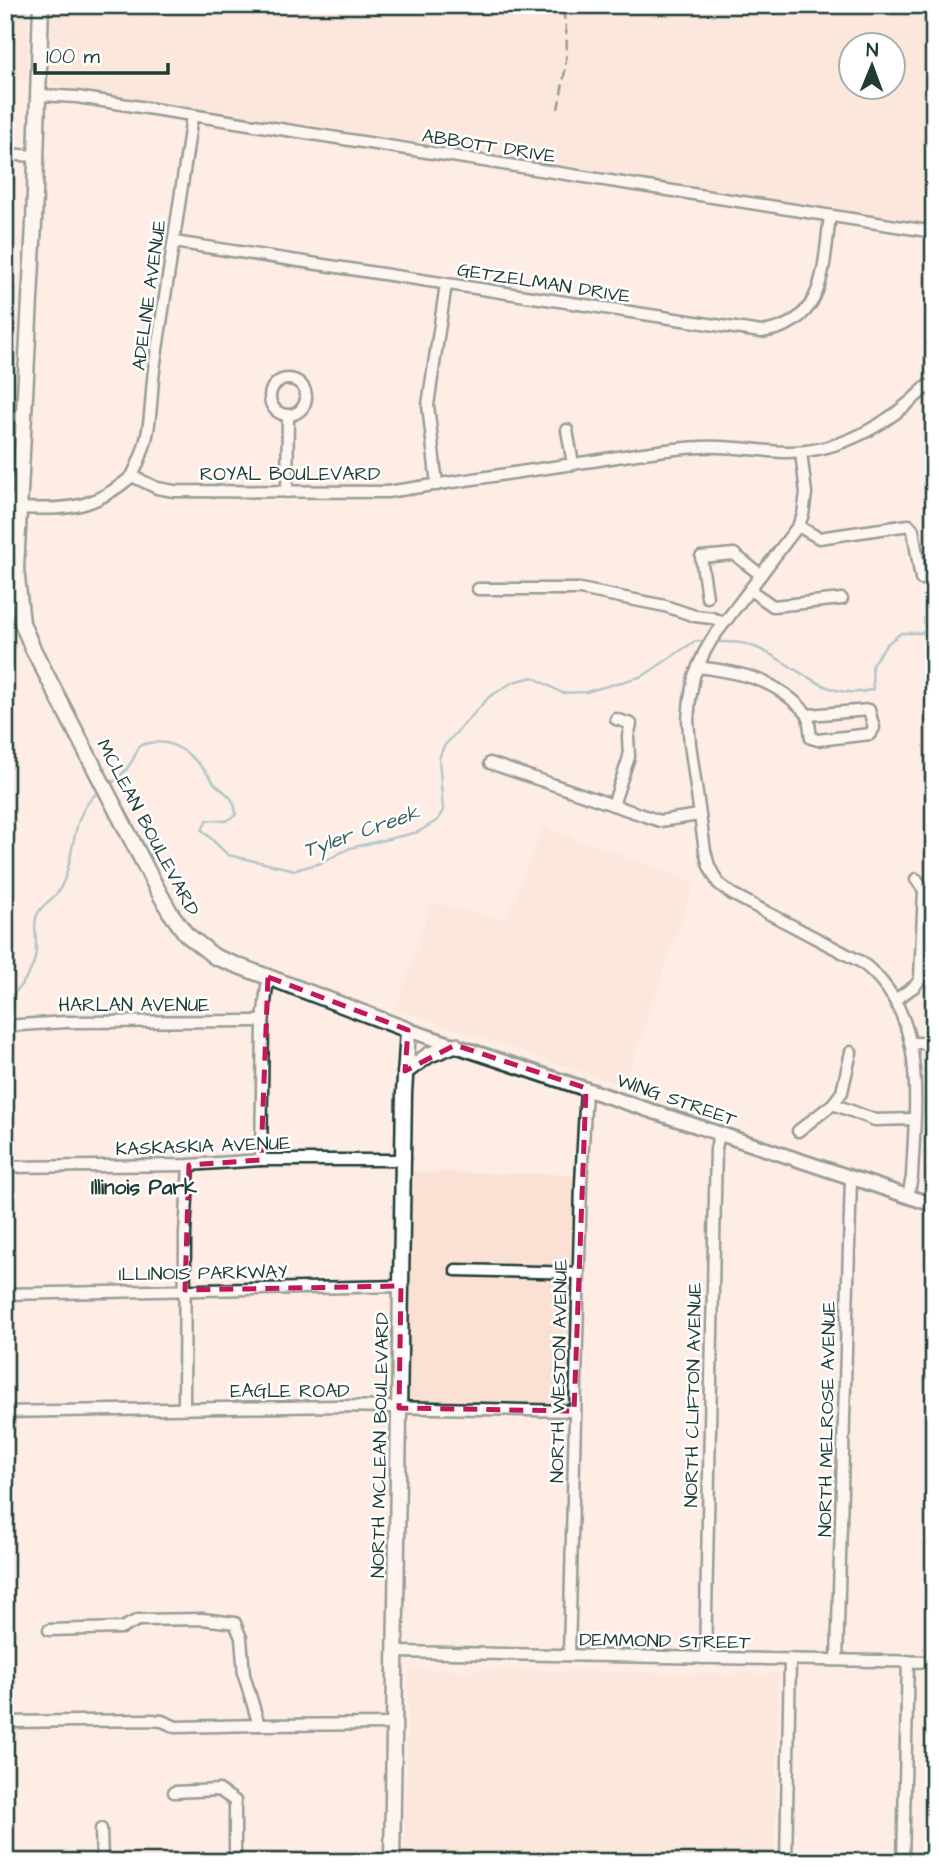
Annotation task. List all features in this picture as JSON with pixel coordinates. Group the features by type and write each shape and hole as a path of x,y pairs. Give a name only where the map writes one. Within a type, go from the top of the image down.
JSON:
{"main road":[{"path":"12,511 39,94 41,5"},
{"name":"MCLEAN BOULEVARD","path":"12,511 17,595 22,623 42,668 170,912 186,934 215,957 408,1030"},
{"name":"NORTH MCLEAN BOULEVARD","path":"393,1862 403,1160 408,1030"},
{"path":"405,1072 429,1055 455,1045"}],"street":[{"name":"ABBOTT DRIVE","path":"39,94 65,95 934,232"},
{"name":"ADELINE AVENUE","path":"132,476 145,448 149,431 154,363 192,116"},
{"path":"5,154 35,156"},
{"name":"GETZELMAN DRIVE","path":"174,242 750,331 772,330 799,319 816,297 830,216"},
{"path":"437,485 428,405 446,284"},
{"name":"ROYAL BOULEVARD","path":"132,476 157,488 174,491 387,492 701,446 801,452 837,444 876,427 930,389 934,376"},
{"path":"287,492 288,415"},
{"path":"568,430 572,464"},
{"path":"801,452 806,501 798,526 704,653 692,687 688,720 699,816 709,866 723,888 861,962 877,976 895,1000 912,1043 915,1070 912,1177 908,1196"},
{"path":"5,499 12,511 88,505 117,489 132,476"},
{"path":"798,526 819,538 909,526 913,530 922,579"},
{"path":"707,597 701,557 734,554 761,575"},
{"path":"478,589 580,589 712,618 722,626"},
{"path":"750,590 773,606 842,599"},
{"path":"698,667 746,675 788,694 808,715 811,738 814,740 870,734 873,731 869,710 808,715"},
{"path":"613,805 629,757 628,736 631,724 616,719"},
{"path":"491,763 660,821 699,816"},
{"path":"895,1000 915,986 921,973 924,890 916,879"},
{"path":"261,1160 263,1021 268,977"},
{"name":"HARLAN AVENUE","path":"5,1026 66,1021 263,1021"},
{"name":"WING STREET","path":"408,1030 934,1205"},
{"path":"912,1043 934,1043"},
{"path":"798,1131 833,1104 842,1092 851,1052"},
{"name":"NORTH WESTON AVENUE","path":"569,1655 583,1109 586,1088"},
{"path":"833,1104 875,1120 914,1119"},
{"name":"NORTH CLIFTON AVENUE","path":"705,1658 709,1386 716,1149 719,1134"},
{"name":"KASKASKIA AVENUE","path":"5,1167 189,1165 261,1160 403,1160"},
{"path":"184,1408 185,1233 189,1165"},
{"name":"NORTH MELROSE AVENUE","path":"838,1660 851,1178"},
{"path":"456,1270 579,1273"},
{"name":"ILLINOIS PARKWAY","path":"5,1294 401,1286"},
{"name":"EAGLE ROAD","path":"5,1412 184,1408 575,1411"},
{"path":"49,1630 122,1628 138,1620 202,1619 234,1623 241,1638 244,1675 259,1725"},
{"name":"DEMMOND STREET","path":"396,1653 934,1662"},
{"path":"786,1862 790,1660"},
{"path":"903,1862 908,1661"},
{"path":"8,1722 151,1720 176,1727 394,1724"},
{"path":"174,1792 219,1790 234,1801 235,1862"},
{"path":"101,1829 102,1862"}],"highlighted area":[{"path":"268,977 408,1030 405,1071 455,1045 586,1088 574,1411 399,1408 401,1286 185,1290 189,1165 261,1160"}],"shaded area":[{"path":"5,5 28,5 27,81 5,80"},
{"path":"51,5 890,5 934,12 934,239 162,120 164,104 51,86"},
{"path":"544,827 695,882 624,1086 396,1009 431,902 505,920"},
{"path":"412,1172 578,1175 569,1403 409,1401"},
{"path":"409,1669 778,1674 775,1862 404,1862"}],"waterway":[{"name":"Tyler Creek","path":"713,642 746,644 762,650 824,685 839,691 856,692 873,689 872,664 887,644 901,633 921,633 934,626"},
{"name":"Tyler Creek","path":"108,786 127,769 139,746 159,742 176,747 192,757 230,797 234,805 236,815 226,821 207,820 202,830 228,855 295,870 321,863 350,848 418,832 438,820 443,810 439,758 444,746 489,697 513,682 533,677 562,693 586,692 643,676 695,641 706,641"},
{"name":"Tyler Creek","path":"5,1001 8,1001 32,969 36,954 36,918 43,906 60,889 83,811 100,791"}],"railway":[{"path":"558,109 567,44 561,5"}],"district":[{"name":"Illinois Park","path":"144,1187"}]}
